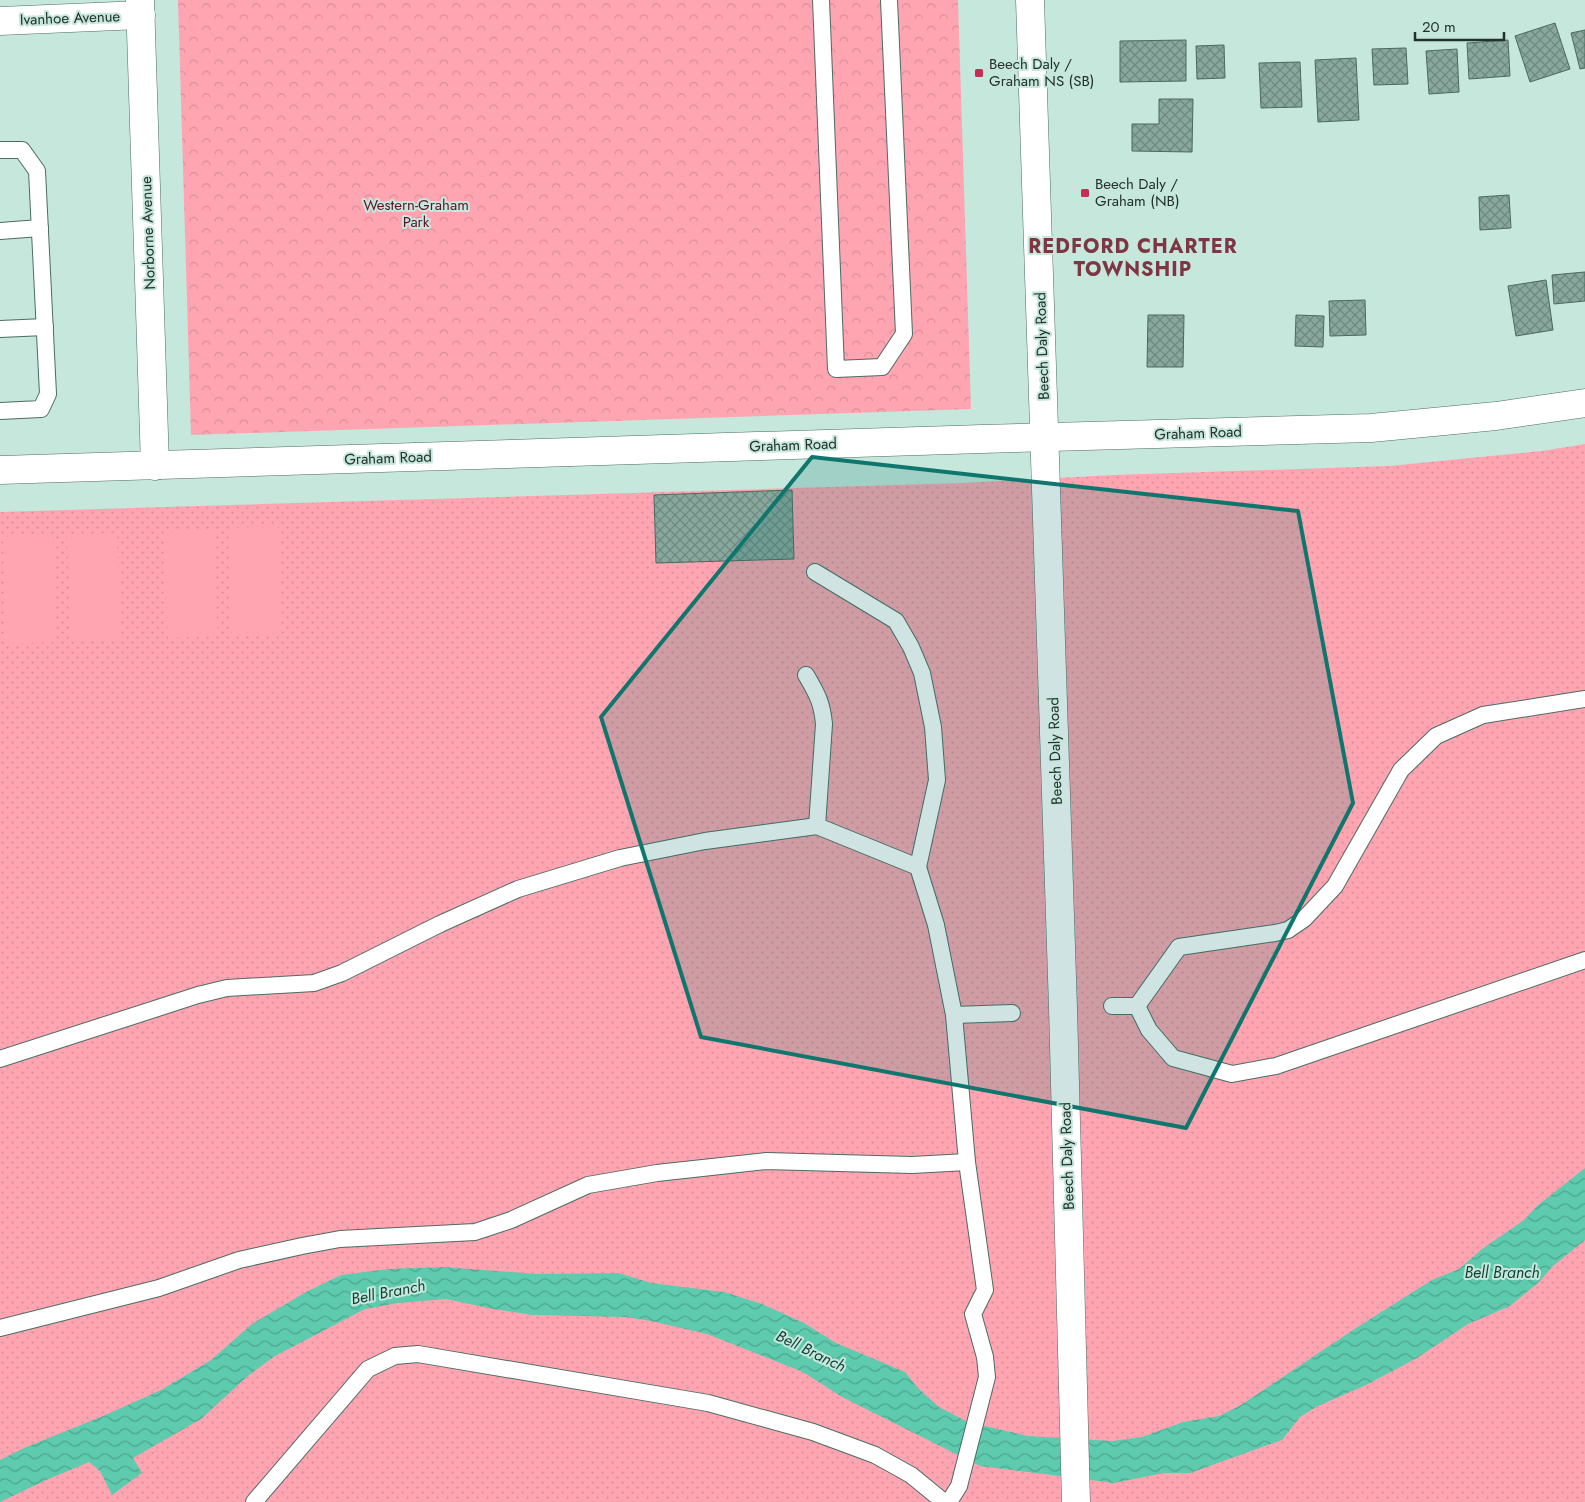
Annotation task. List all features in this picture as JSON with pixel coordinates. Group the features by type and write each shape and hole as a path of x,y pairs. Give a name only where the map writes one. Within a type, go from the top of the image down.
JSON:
{"street":[{"name":"Beech Daly Road","path":"1030,0 1073,1346 1076,1502"},
{"name":"Ivanhoe Avenue","path":"0,20 140,8"},
{"name":"Norborne Avenue","path":"140,8 155,466"},
{"name":"Graham Road","path":"0,470 1371,428 1496,416 1585,403"}],"lane":[{"path":"821,0 836,369 882,367 904,334 889,0"},
{"path":"0,150 22,150 37,171 48,394 40,409 0,410"},
{"path":"0,231 40,228"},
{"path":"0,329 45,327"},
{"path":"815,572 896,621 911,647 922,673 933,727 937,780 918,867 936,925 954,1015 967,1162 985,1290 973,1314 985,1357 987,1377 959,1486 949,1502"},
{"path":"806,675 823,708 824,724 817,826"},
{"path":"1136,1006 1179,947 1275,933 1288,930 1304,919 1335,886 1401,770 1436,736 1483,715 1585,699"},
{"path":"0,1060 208,992 227,988 314,983 342,973 440,924 518,889 620,858 705,841 817,826 918,867"},
{"path":"1136,1006 1149,1030 1173,1058 1232,1074 1276,1066 1585,960"},
{"path":"1112,1006 1136,1006"},
{"path":"954,1015 1012,1013"},
{"path":"0,1328 159,1288 239,1260 302,1246 340,1239 475,1232 511,1220 588,1185 657,1173 766,1161 912,1165 967,1162"},
{"path":"254,1502 368,1369 395,1356 418,1354 708,1404 813,1432 875,1455 910,1475 944,1502"}],"highlighted area":[{"path":"812,457 1298,511 1353,803 1186,1128 701,1037 601,717"}],"green space":[{"name":"Western-Graham Park","path":"178,0 958,0 971,409 191,435"},
{"path":"1585,444 1585,1502 0,1502 0,512 963,483 1114,475 1389,466 1542,451"},
{"path":"278,526 282,633 232,635 228,528"},
{"path":"214,530 218,636 168,638 164,532"},
{"path":"117,533 121,640 71,642 67,535"},
{"path":"53,536 57,642 6,644 3,537"}],"water":[{"name":"Bell Branch","path":"1585,1168 1585,1240 1553,1266 1539,1282 1510,1306 1468,1324 1417,1358 1368,1384 1316,1407 1300,1417 1282,1440 1190,1473 1164,1473 1114,1483 980,1466 842,1397 803,1372 707,1334 626,1317 533,1315 446,1299 398,1303 365,1309 275,1356 249,1375 201,1419 133,1458 142,1473 112,1495 100,1471 89,1462 0,1502 0,1460 161,1390 211,1360 252,1324 306,1292 341,1275 388,1269 445,1267 537,1274 619,1273 651,1283 724,1292 762,1304 804,1323 836,1343 905,1372 918,1388 939,1407 968,1422 1028,1436 1112,1441 1142,1437 1183,1422 1219,1416 1241,1405 1432,1280 1459,1269 1482,1249 1524,1220 1537,1206"}],"building":[{"path":"1555,23 1570,69 1530,82 1515,36"},
{"path":"1585,30 1585,68 1580,69 1571,33"},
{"path":"1186,40 1186,81 1120,82 1120,41"},
{"path":"1508,40 1510,76 1469,79 1467,43"},
{"path":"1224,45 1225,78 1197,79 1196,46"},
{"path":"1406,48 1408,84 1374,85 1372,49"},
{"path":"1457,49 1459,92 1429,94 1426,51"},
{"path":"1356,58 1359,120 1318,122 1315,60"},
{"path":"1300,62 1302,107 1261,108 1259,63"},
{"path":"1159,99 1193,99 1192,152 1132,151 1132,124 1159,124"},
{"path":"1509,195 1511,228 1480,230 1479,197"},
{"path":"1585,272 1585,301 1554,304 1552,275"},
{"path":"1546,280 1553,330 1516,336 1508,286"},
{"path":"1365,300 1366,335 1330,336 1329,301"},
{"path":"1148,315 1184,315 1183,367 1147,367"},
{"path":"1296,315 1324,316 1323,347 1295,346"},
{"path":"792,490 794,559 656,563 654,495"}],"place":[{"name":"Beech Daly / Graham NS (SB)","path":"979,73"},
{"name":"Beech Daly / Graham (NB)","path":"1085,193"}],"district":[{"name":"REDFORD CHARTER TOWNSHIP","path":"1133,258"}]}
